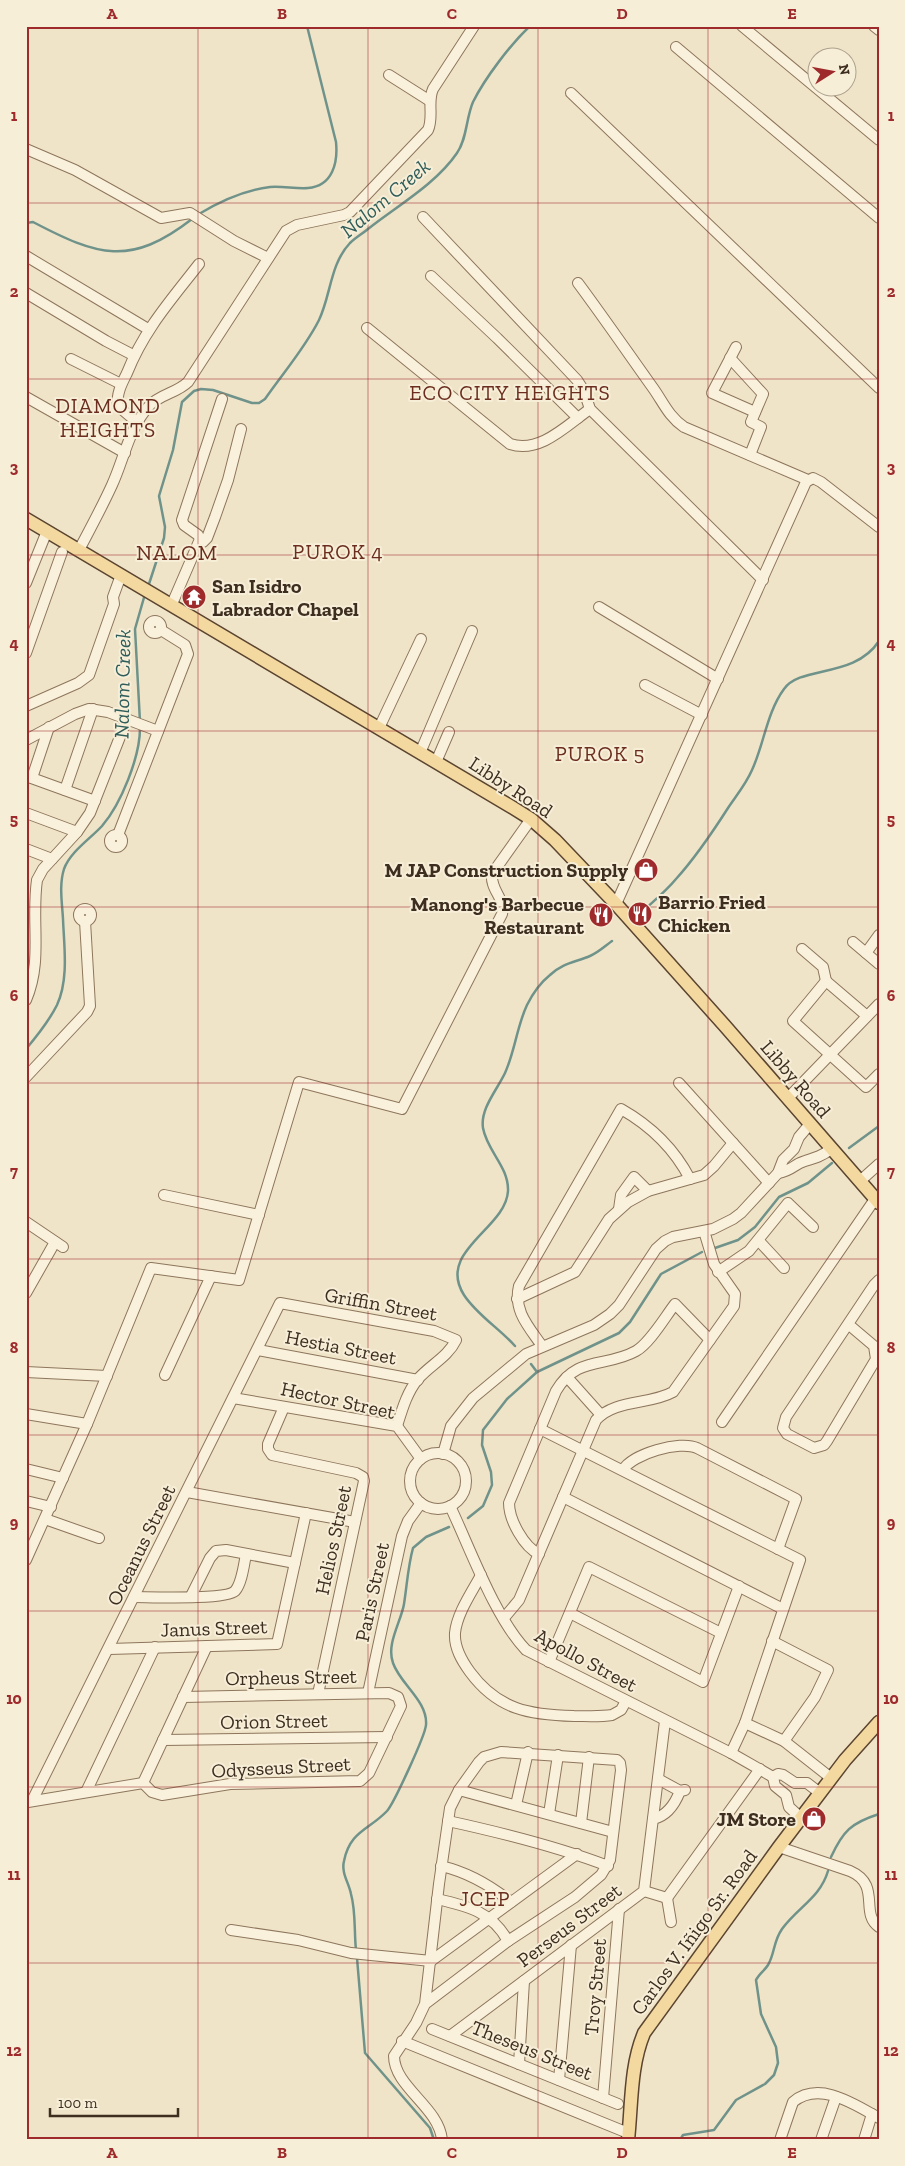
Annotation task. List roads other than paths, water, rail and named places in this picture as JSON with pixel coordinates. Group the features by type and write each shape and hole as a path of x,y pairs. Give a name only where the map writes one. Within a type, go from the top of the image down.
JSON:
{"main road":[{"name":"Libby Road","path":"26,519 168,601 531,819 555,840 616,904 877,1201"},
{"name":"Carlos V. Iñigo Sr. Road","path":"628,2137 634,2067 644,2033 820,1792 861,1740 879,1722"}],"street":[{"path":"79,550 112,484 138,423 155,400 184,386 188,382 283,233 290,228 344,215 353,209 428,130 431,120 430,101 433,89 474,26"},
{"path":"742,26 879,140"},
{"path":"874,26 879,30"},
{"path":"676,47 879,218"},
{"path":"389,75 430,101"},
{"path":"571,93 879,388"},
{"path":"26,149 75,170 162,218 190,213 234,241 268,258"},
{"path":"422,217 577,380 584,391 590,409 763,580"},
{"path":"26,256 148,328"},
{"path":"138,423 118,406 121,384 133,355 148,328 199,264"},
{"path":"431,276 578,418"},
{"path":"578,283 672,418 684,427 808,480 813,478 879,527"},
{"path":"26,293 133,355"},
{"path":"367,328 510,444 525,446 538,443 556,434 590,409"},
{"path":"736,347 712,393 755,412"},
{"path":"730,358 763,394 751,422 761,428 750,455"},
{"path":"71,359 121,384"},
{"path":"26,397 124,453"},
{"path":"168,601 199,542 198,535 185,526 182,520 222,399"},
{"path":"199,542 203,542 207,538 215,517 228,480 241,429"},
{"path":"616,904 808,480"},
{"path":"27,578 47,531"},
{"path":"26,653 62,552"},
{"path":"26,706 78,683 89,675 114,604 113,598 124,576"},
{"path":"599,608 718,678"},
{"path":"118,835 188,651 185,645 160,630"},
{"path":"420,753 472,631"},
{"path":"379,728 421,639"},
{"path":"645,685 702,715"},
{"path":"26,740 81,711 93,709 108,712 158,731"},
{"path":"65,790 93,709"},
{"path":"27,995 31,960 31,886 52,858 84,822 136,723"},
{"path":"49,727 29,777 95,801"},
{"path":"436,762 449,732"},
{"path":"26,813 77,832"},
{"path":"26,1560 87,1424 151,1268 239,1280 299,1082 402,1109 502,914 503,905 493,886 492,874 531,819"},
{"path":"26,849 52,858"},
{"path":"26,1077 90,1006 85,921"},
{"path":"866,953 879,934"},
{"path":"853,942 879,964"},
{"path":"802,949 824,967 826,981 867,1016"},
{"path":"826,981 793,1020 866,1087 879,1074"},
{"path":"788,1098 879,1004"},
{"path":"679,1083 769,1183"},
{"path":"542,1346 523,1320 517,1298 523,1278 621,1109 646,1124 655,1132 672,1151 690,1179"},
{"path":"443,1454 451,1426 464,1407 518,1359 542,1346 594,1325 610,1314 622,1300 656,1248 665,1241 673,1237 704,1231 733,1220 778,1173 783,1160 794,1149 799,1137 810,1124"},
{"path":"517,1298 575,1272 604,1226 619,1209 648,1191 690,1179 709,1171 733,1143"},
{"path":"794,1149 804,1161"},
{"path":"778,1173 792,1170 804,1161 816,1158 831,1149"},
{"path":"860,1181 879,1164"},
{"path":"619,1209 621,1195 634,1177 648,1191"},
{"path":"164,1194 259,1215"},
{"path":"722,1422 877,1201"},
{"path":"718,1272 740,1258 759,1241 788,1203 813,1227"},
{"path":"26,1222 59,1244 26,1293"},
{"path":"504,1618 519,1600 593,1426 601,1415 613,1409 663,1397 673,1392 734,1306 736,1298 733,1290 718,1272 710,1256 704,1231"},
{"path":"759,1241 784,1268"},
{"path":"165,1375 211,1276"},
{"path":"848,1324 874,1346 876,1359 827,1441 824,1445 814,1448 787,1434 783,1428 784,1423 848,1324 879,1280"},
{"name":"Oceanus Street","path":"29,1801 109,1648 280,1303"},
{"name":"Griffin Street","path":"280,1303 434,1330 456,1340 449,1352 418,1380 407,1400 397,1426"},
{"path":"539,1554 530,1549 524,1541 510,1513 509,1503 556,1391 567,1377 588,1365 636,1351 646,1342 675,1304 710,1340"},
{"name":"Hestia Street","path":"258,1350 418,1380"},
{"path":"26,1372 107,1376"},
{"path":"567,1377 601,1415"},
{"name":"Hector Street","path":"233,1398 397,1426 422,1460"},
{"name":"Helios Street","path":"284,1407 268,1444 269,1453 276,1457 360,1474 363,1477 364,1485 318,1694"},
{"path":"26,1414 87,1424"},
{"path":"540,1429 800,1560 745,1723 731,1753"},
{"path":"623,1470 626,1464 636,1457 679,1445 692,1446 796,1500 778,1550"},
{"path":"443,1454 458,1462 466,1478 463,1495 450,1506 432,1508 422,1503 412,1490 411,1478 414,1468 422,1460 432,1455 443,1454"},
{"path":"26,1469 63,1478"},
{"path":"187,1492 356,1522"},
{"path":"563,1497 783,1609"},
{"path":"26,1501 50,1507"},
{"name":"Paris Street","path":"368,1694 402,1536 408,1521 422,1503"},
{"name":"Apollo Street","path":"450,1506 504,1618 526,1650 760,1769 773,1777 775,1786 786,1795 789,1807 801,1818"},
{"name":"Janus Street","path":"109,1648 277,1644 306,1514"},
{"path":"46,1519 99,1538"},
{"path":"191,1596 210,1558 216,1551 226,1550 295,1563"},
{"path":"134,1597 217,1596 232,1593 238,1587 246,1554"},
{"path":"549,1662 589,1567 721,1633"},
{"path":"482,1574 461,1613 455,1633 458,1652 465,1664 484,1687 515,1708 538,1714 612,1715 620,1710 626,1701"},
{"path":"570,1613 703,1682 739,1586"},
{"path":"772,1641 828,1670 814,1697 784,1740"},
{"path":"29,1801 143,1783 207,1646"},
{"path":"86,1792 155,1647"},
{"name":"Orpheus Street","path":"183,1697 389,1693 398,1697 401,1706 386,1737"},
{"name":"Perseus Street","path":"450,2036 644,1891 665,1720"},
{"path":"745,1723 784,1740 831,1778"},
{"name":"Orion Street","path":"163,1740 386,1737"},
{"name":"Odysseus Street","path":"143,1783 152,1792 162,1796 230,1784 356,1782 364,1779 369,1773 386,1737"},
{"path":"426,2004 508,1941 576,1897 602,1875 608,1866 621,1770 620,1763 610,1758 501,1752 484,1757 459,1790 450,1808 441,1866 426,2004 394,2056 395,2069 439,2126 442,2140"},
{"path":"516,1805 528,1752"},
{"path":"549,1814 558,1755"},
{"path":"581,1823 589,1757"},
{"path":"671,1922 667,1898 760,1769"},
{"name":"Apollo Street","path":"773,1777 778,1774 783,1775 795,1783 807,1784 820,1792"},
{"path":"653,1819 668,1810 682,1790 658,1779"},
{"path":"786,1795 795,1783"},
{"path":"459,1790 613,1832"},
{"path":"448,1821 509,1834 577,1854 608,1866"},
{"path":"779,1847 850,1871 861,1877 869,1890 871,1920 879,1927"},
{"path":"231,1930 298,1940 351,1953 431,1961 577,1854"},
{"path":"441,1866 477,1879 511,1902"},
{"path":"644,1891 667,1898"},
{"path":"437,1899 478,1911 490,1918 503,1932 508,1941"},
{"name":"Troy Street","path":"603,2098 620,1909"},
{"path":"559,2080 571,1945"},
{"path":"519,2064 524,1981"},
{"name":"Theseus Street","path":"432,2029 618,2104"},
{"path":"402,2041 628,2137"},
{"path":"780,2140 793,2102 799,2097 828,2093 875,2116 864,2140"},
{"path":"821,2140 836,2097"}],"waterway":[{"path":"199,214 233,197 252,191 270,187 308,188 316,186 323,183 332,172 335,165 336,142 307,26"},
{"name":"Nalom Creek","path":"148,587 164,538 165,527 159,496 173,450 182,402 194,391 201,389 213,390 252,403 259,403 265,399 301,350 319,320 338,260 343,251 354,239 427,185 448,164 460,147 465,135 471,108 478,93 498,62 530,26"},
{"path":"26,223 33,222 77,243 96,249 114,251 132,250 150,244 170,234 192,219"},
{"name":"Nalom Creek","path":"140,722 135,629 145,594"},
{"path":"644,910 669,887 690,862 744,785 756,760 778,698 784,689 802,677 842,667 856,661 868,653 879,641"},
{"name":"Nalom Creek","path":"26,1049 43,1028 54,1011 61,995 65,951 61,887 64,869 71,857 102,826 116,805 133,766 140,728"},
{"path":"515,1346 469,1302 458,1279 459,1266 465,1253 496,1217 504,1205 508,1191 505,1174 485,1136 483,1128 484,1114 505,1073 524,1013 537,988 559,968 599,951 612,941"},
{"path":"849,1148 879,1126"},
{"path":"715,1248 738,1240 755,1227 779,1197 808,1183 832,1163"},
{"path":"468,1518 483,1506 492,1485 491,1472 482,1445 483,1430 507,1399 537,1372 619,1333 630,1322 661,1274 702,1252"},
{"path":"531,1364 537,1372"},
{"path":"356,1950 353,1901 343,1865 347,1851 355,1837 387,1811 391,1805 415,1755 426,1725 423,1708 401,1678 391,1656 391,1648 404,1604 411,1555 413,1548 426,1537 449,1527"},
{"path":"831,1857 844,1834 849,1829 861,1821 879,1814"},
{"path":"680,2140 683,2135 714,2130 736,2100 765,2084 774,2075 778,2063 776,2047 761,2014 756,1980 768,1965 782,1929 820,1888 828,1871"},
{"path":"357,1958 365,2053 430,2128 434,2140"}],"place":[{"name":"San Isidro Labrador Chapel","path":"194,597"},
{"name":"M JAP Construction Supply","path":"646,870"},
{"name":"Barrio Fried Chicken","path":"640,914"},
{"name":"Manong's Barbecue Restaurant","path":"601,915"},
{"name":"JM Store","path":"814,1819"}],"district":[{"name":"ECO CITY HEIGHTS","path":"510,392"},
{"name":"DIAMOND HEIGHTS","path":"108,417"},
{"name":"PUROK 4","path":"338,551"},
{"name":"NALOM","path":"177,552"},
{"name":"PUROK 5","path":"600,753"},
{"name":"JCEP","path":"485,1898"}]}
